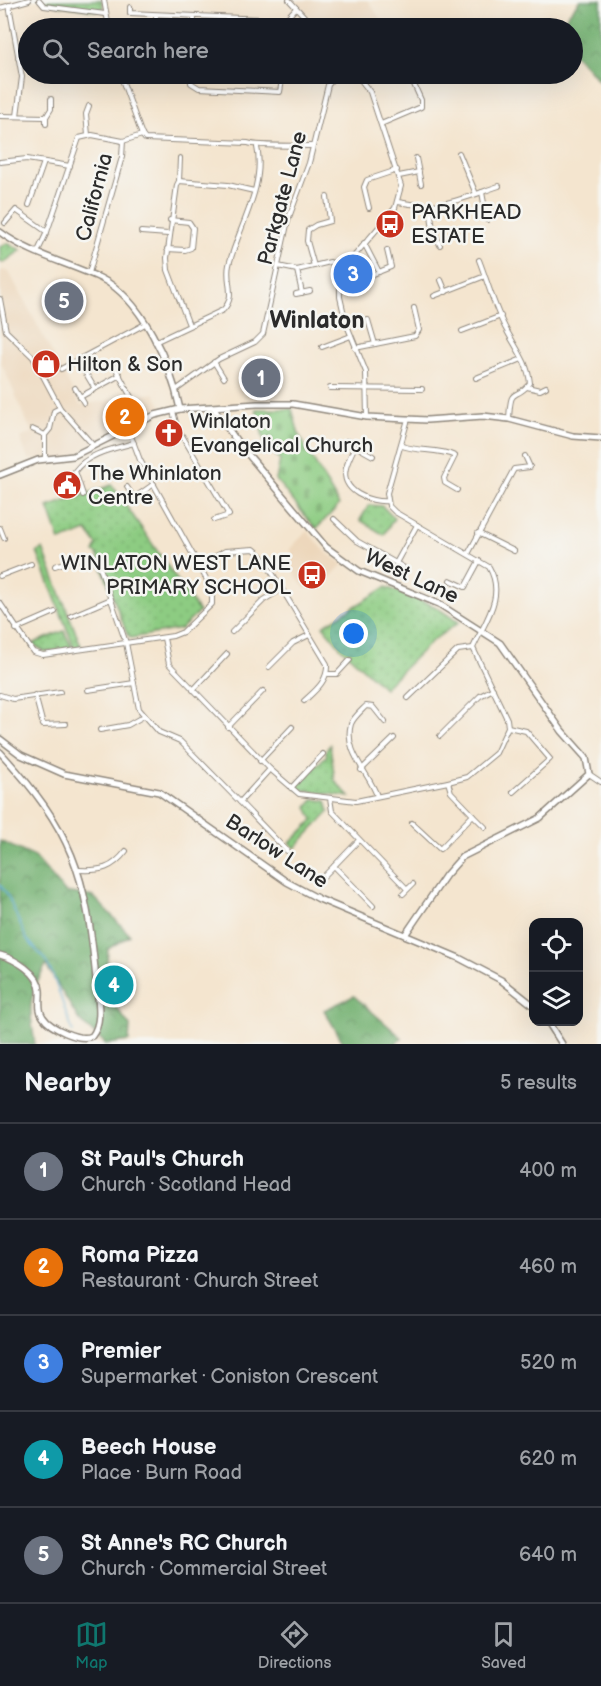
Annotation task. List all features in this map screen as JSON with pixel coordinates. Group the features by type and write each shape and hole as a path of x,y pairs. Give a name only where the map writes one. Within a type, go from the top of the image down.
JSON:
{"street":[{"path":"0,8 29,0"},
{"path":"39,0 44,6 105,14"},
{"path":"104,0 106,18"},
{"path":"289,0 306,18"},
{"path":"9,5 18,57"},
{"path":"130,7 130,14 236,18"},
{"path":"287,18 296,8"},
{"path":"17,116 21,84"},
{"path":"124,84 145,139 248,143 257,147 268,143 312,147"},
{"path":"193,84 199,88 280,92 281,84"},
{"name":"Parkgate Lane","path":"214,362 255,342 263,334 288,220 301,190 329,84"},
{"path":"364,84 370,92 399,176 400,186 398,201 389,217 344,268 340,297 355,348 366,372 367,417"},
{"path":"381,124 421,107 421,100 414,84"},
{"path":"46,124 46,117 51,109 51,99"},
{"path":"88,135 86,114 89,106"},
{"path":"0,116 46,117"},
{"path":"36,254 47,232 79,138 88,135 123,141"},
{"name":"California","path":"89,273 122,157 123,141 142,135"},
{"path":"154,342 223,310 229,304 231,296 229,266 254,191 260,157 257,147"},
{"path":"459,153 476,194"},
{"path":"180,158 179,181 168,234 168,270 189,325"},
{"path":"416,158 421,184"},
{"path":"0,162 27,159 70,166"},
{"path":"29,205 44,162"},
{"path":"369,208 364,187 367,180 397,170"},
{"path":"399,176 419,172"},
{"path":"179,181 228,185 254,191"},
{"path":"398,201 429,207 499,186"},
{"path":"482,192 487,220"},
{"path":"314,266 307,241 308,230 315,225 330,221 327,197"},
{"path":"429,207 433,230 440,245"},
{"path":"5,223 16,210 47,232"},
{"path":"167,249 191,248 193,228 189,222 170,220"},
{"path":"141,232 168,234"},
{"path":"0,241 2,233 36,254 89,273 118,288 131,302 145,324 176,390 180,409"},
{"path":"364,243 379,272"},
{"path":"361,279 391,267 387,250"},
{"path":"479,260 501,316 530,376 527,387"},
{"path":"278,266 297,270 330,262 344,268"},
{"path":"297,270 302,293"},
{"path":"435,296 485,276"},
{"path":"441,280 446,292"},
{"path":"296,294 310,291"},
{"path":"0,299 6,330"},
{"path":"355,348 415,336 419,330 414,308"},
{"path":"462,331 501,316"},
{"path":"368,321 375,344"},
{"path":"61,369 145,324"},
{"path":"0,328 6,330 36,361 60,408 92,444"},
{"path":"322,347 351,336"},
{"path":"476,378 522,359"},
{"path":"78,360 94,389"},
{"path":"176,390 214,362 224,378"},
{"path":"115,366 130,397"},
{"path":"80,397 120,375"},
{"path":"509,419 510,399 514,393 527,387 540,390 546,387"},
{"path":"75,388 84,403"},
{"path":"330,388 422,389"},
{"path":"0,475 45,458 66,458 127,428 173,410 257,404 293,404 367,417 408,419 483,416 509,419 573,436 601,438"},
{"path":"45,458 45,435 50,429 54,411 60,408"},
{"name":"West Lane","path":"214,408 236,440 326,547 359,571 439,604 500,643 562,731 586,758 589,774"},
{"path":"173,410 177,427 229,515 214,520"},
{"path":"408,419 387,493 388,501 395,512 489,567 497,588 497,597 473,648"},
{"path":"0,603 2,612 33,652 43,655 164,638 183,632 212,604 212,589 154,484 127,428"},
{"path":"32,429 45,435"},
{"path":"347,441 373,456"},
{"path":"83,495 75,471 80,464 91,456 134,443"},
{"path":"355,446 345,470 349,484 367,500 388,501"},
{"path":"402,446 416,451 438,449 455,456 444,478 445,483 457,490"},
{"path":"468,554 514,469 530,467 525,456"},
{"path":"127,487 134,498 154,484"},
{"path":"334,519 357,541 403,567"},
{"path":"396,563 417,525"},
{"path":"0,528 4,538"},
{"path":"478,533 514,552"},
{"path":"200,565 225,551 254,549 262,556 327,664 328,674 304,701"},
{"path":"55,566 91,554 97,560 126,644 139,709 159,732 180,741 287,851"},
{"path":"450,580 465,587 479,561"},
{"path":"0,576 31,564"},
{"path":"232,632 264,600 282,589"},
{"path":"71,616 111,599"},
{"path":"16,629 55,612"},
{"path":"269,667 293,643 309,635"},
{"path":"164,638 169,664 260,761 291,789 299,794 356,801 467,777 482,767 496,753 508,727 507,719 473,648"},
{"path":"408,698 458,650 473,648"},
{"path":"194,690 227,654"},
{"path":"328,674 337,674 350,660"},
{"path":"88,690 134,683"},
{"path":"440,736 480,696 493,689"},
{"path":"228,727 263,691"},
{"path":"0,695 13,699 60,692"},
{"path":"35,695 43,725 66,724"},
{"path":"376,796 370,780 361,770 354,754 351,722 366,706 373,707 385,722"},
{"path":"100,730 128,725 144,716"},
{"path":"260,761 292,727"},
{"path":"508,727 526,731 550,759 513,792"},
{"name":"Barlow Lane","path":"0,738 21,755 64,774 159,792 287,882 319,899 459,958 501,980 529,1002"},
{"path":"361,770 394,738"},
{"path":"0,752 49,809 79,870 93,948 99,1025 92,1036 80,1041 43,1018 37,979 12,959 0,955"},
{"path":"291,789 323,754"},
{"path":"240,802 270,769"},
{"path":"405,935 446,875 462,856 540,819 589,774 601,782"},
{"path":"448,782 452,792 485,826"},
{"path":"330,798 332,811 407,889"},
{"path":"412,823 440,849 473,815"},
{"path":"324,876 359,840"},
{"path":"79,870 101,871 110,868 126,851"},
{"path":"334,866 373,906"},
{"path":"403,894 413,884"},
{"path":"551,1026 562,1044"}],"shaded area":[{"path":"295,0 368,0 380,18 312,18"},
{"path":"0,269 9,272 80,405 154,393 164,410 109,434 65,462 28,459 20,438 32,433 0,360"},
{"path":"307,531 328,554 343,564 323,585 305,589 286,561 292,554 290,549"}],"green space":[{"path":"102,0 103,8 97,11 44,1"},
{"path":"580,0 601,0 601,83 583,63 583,18 565,18"},
{"path":"7,243 21,250 3,263 0,262 0,247"},
{"path":"256,409 292,409 299,435 339,505 316,529 276,480 280,460 265,444"},
{"path":"112,485 199,612 181,629 131,638 127,634 97,554 94,552 97,545 87,531 60,541 48,507"},
{"path":"369,505 382,506 394,518 384,535 360,520"},
{"path":"43,549 81,646 74,647 37,552"},
{"path":"386,587 434,606 459,622 432,641 384,688 341,648 323,626"},
{"path":"64,631 72,648 45,652 32,644"},
{"path":"330,745 335,781 350,797 298,789 297,785 327,755 325,751"},
{"path":"314,799 326,801 329,812 295,848 290,843 313,820 307,807"},
{"path":"0,841 35,857 65,892 94,897 130,935 108,949 105,992 130,1026 129,1041 106,1044 79,1020 46,965 35,987 31,1003 35,1044 0,1044"},
{"path":"354,996 402,1038 395,1044 344,1044 324,1010"}],"waterway":[{"path":"0,885 7,894 26,938 45,960 52,973 73,1032"}],"place":[{"name":"PARKHEAD ESTATE","path":"390,224"},
{"name":"Premier","path":"353,274"},
{"name":"St Anne's RC Church","path":"64,301"},
{"name":"Hilton & Son","path":"46,364"},
{"name":"St Paul's Church","path":"261,378"},
{"name":"Roma Pizza","path":"125,417"},
{"name":"Winlaton Evangelical Church","path":"169,433"},
{"name":"The Whinlaton Centre","path":"67,485"},
{"name":"WINLATON WEST LANE PRIMARY SCHOOL","path":"312,575"},
{"name":"Beech House","path":"114,985"}],"district":[{"name":"Winlaton","path":"317,320"}]}
